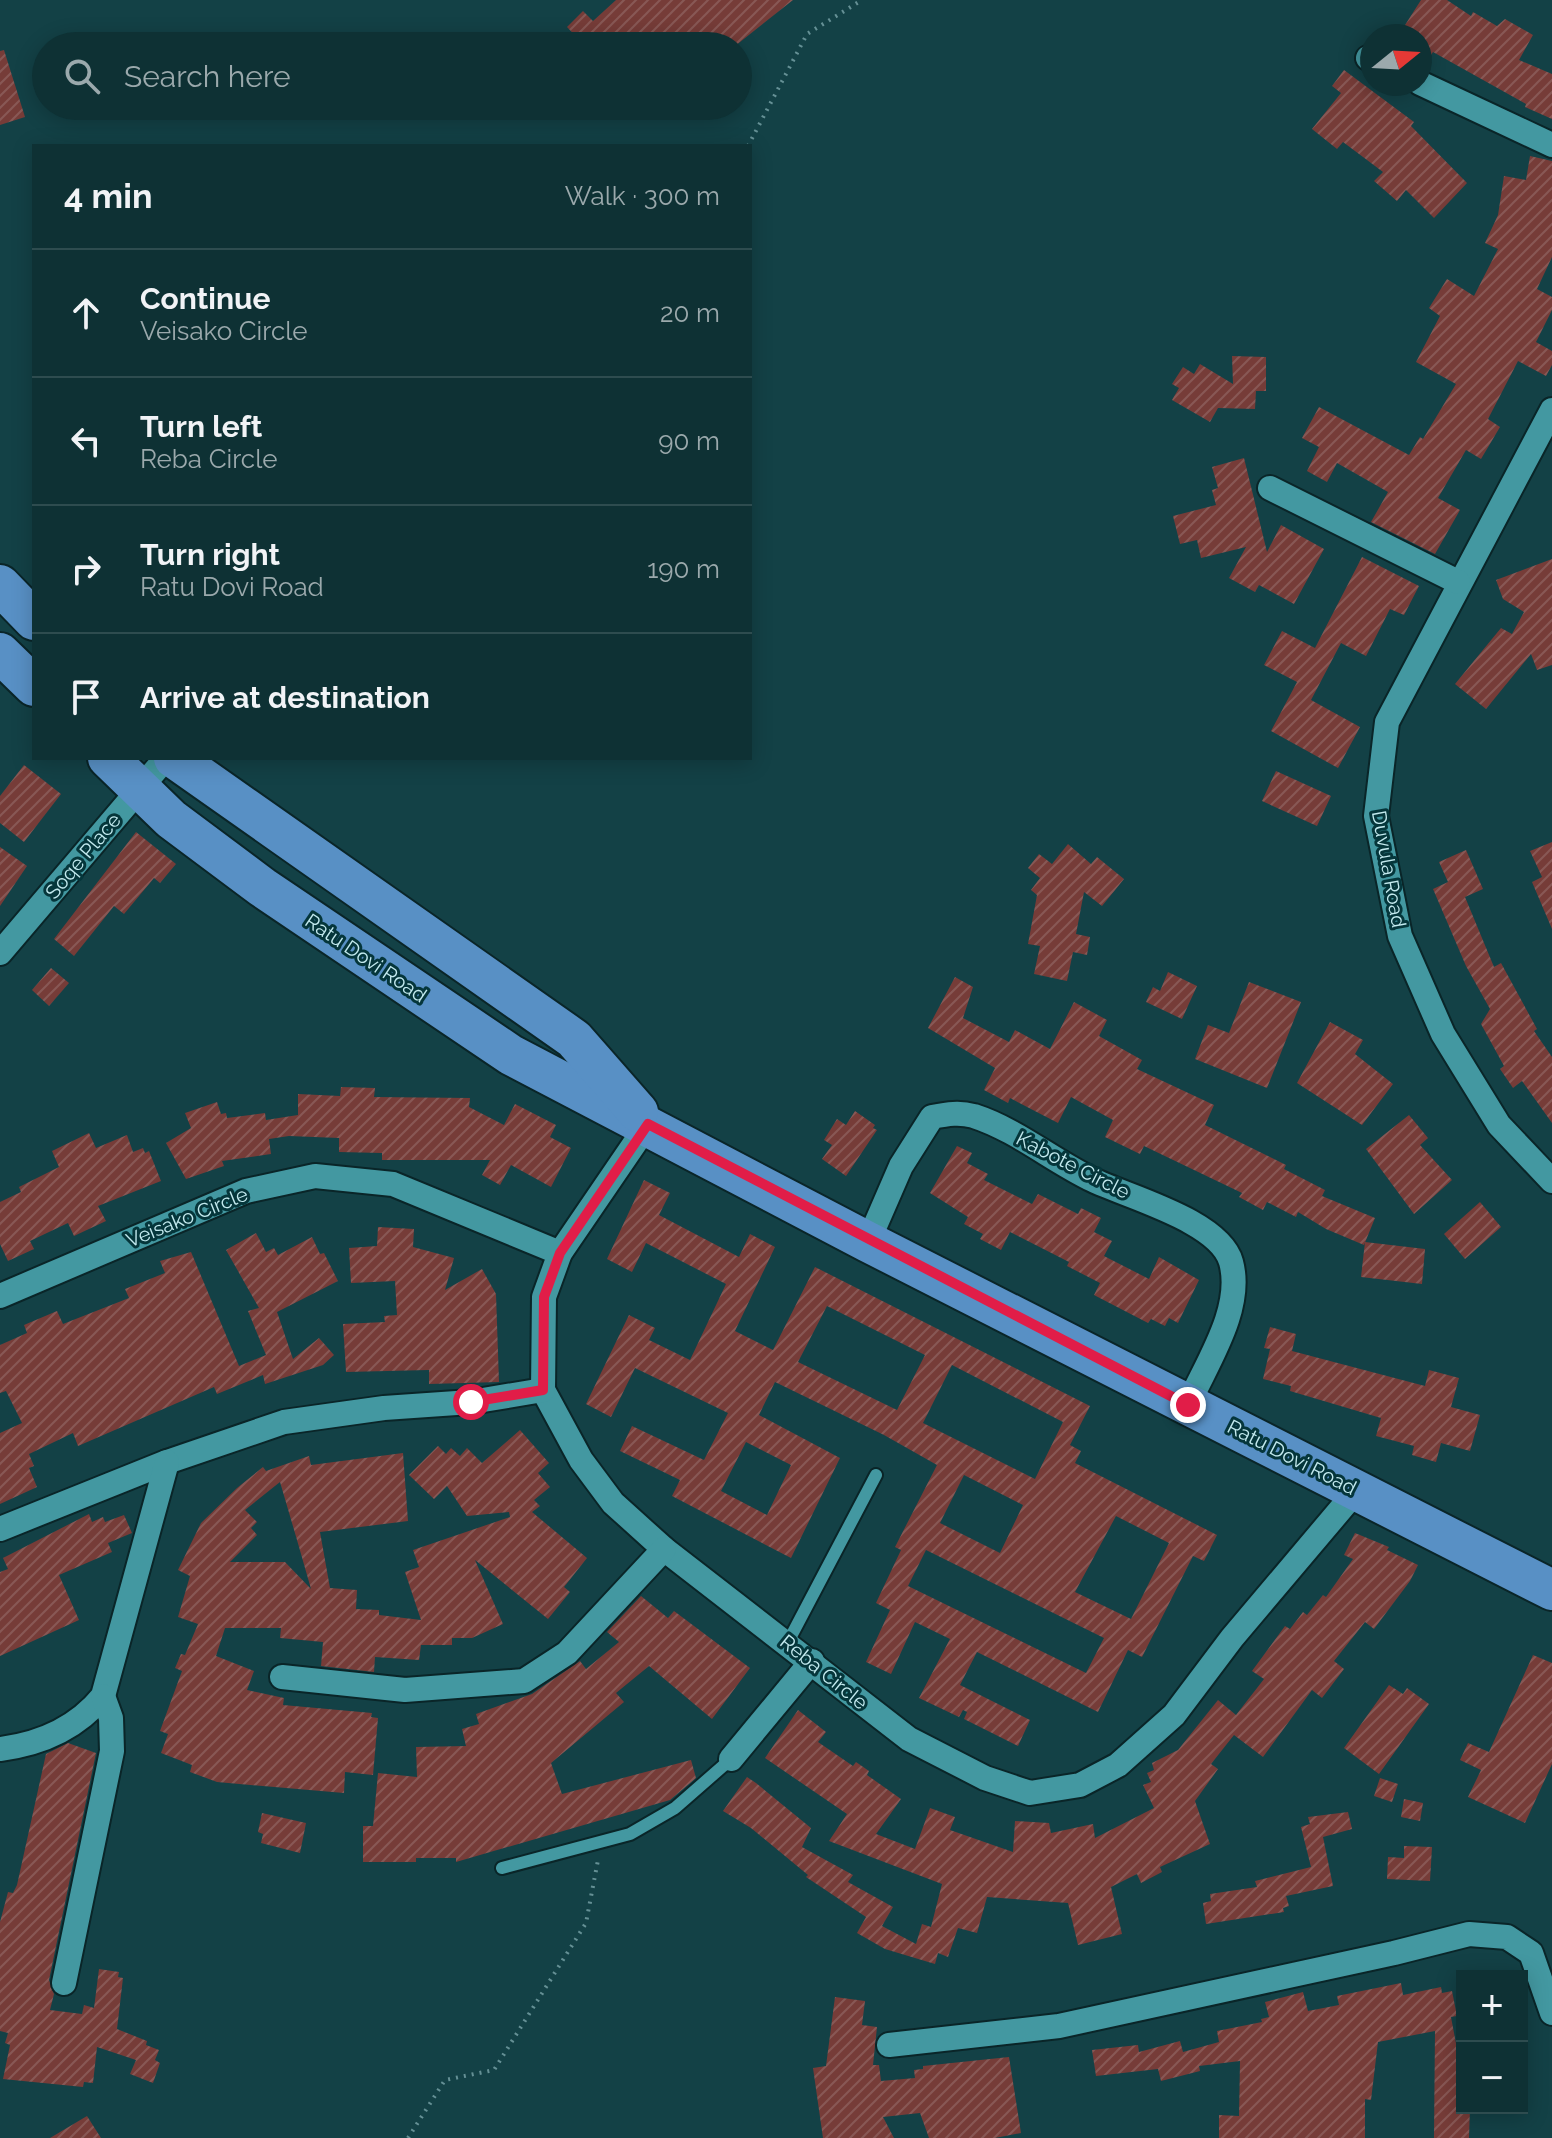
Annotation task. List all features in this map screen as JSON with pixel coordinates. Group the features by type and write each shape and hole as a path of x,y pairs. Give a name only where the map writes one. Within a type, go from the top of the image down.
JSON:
{"main road":[{"path":"0,585 32,618"},
{"path":"0,653 32,684"},
{"name":"Ratu Dovi Road","path":"110,760 171,819 228,862 511,1055 648,1124 868,1242 1552,1590"},
{"name":"Ratu Dovi Road","path":"177,760 574,1039 648,1124"}],"street":[{"path":"1432,89 1552,145"},
{"name":"Duvula Road","path":"1552,410 1458,582 1387,722 1376,816 1400,936 1443,1034 1499,1125 1552,1181"},
{"path":"1270,488 1458,582"},
{"name":"Soqe Place","path":"0,953 164,760"},
{"name":"Kabote Circle","path":"868,1242 917,1139 932,1117 958,1112 978,1117 1027,1141 1092,1180 1162,1207 1219,1241 1231,1258 1236,1282 1231,1306 1188,1405"},
{"name":"Reba Circle","path":"648,1124 560,1253 544,1297 543,1390 581,1460 613,1503 664,1549 788,1642 909,1739 985,1778 1030,1793 1080,1785 1118,1765 1174,1715 1232,1638 1357,1490"},
{"name":"Veisako Circle","path":"0,1296 246,1191 315,1176 393,1184 560,1253"},
{"path":"0,1529 167,1462 284,1422 384,1408 471,1402 543,1390"},
{"path":"0,1749 39,1740 64,1729 89,1713 103,1696 167,1462"},
{"path":"282,1677 405,1690 524,1681 567,1653 664,1549"},
{"path":"731,1759 812,1661"},
{"path":"64,1983 112,1751 113,1731 103,1696"},
{"path":"889,2045 1059,2026 1380,1957 1469,1934 1507,1937 1531,1953 1552,2013"}],"lane":[{"path":"788,1642 876,1475"},
{"path":"502,1868 630,1834 675,1808 731,1759"}],"path":[{"path":"749,144 807,34 862,0"},
{"path":"408,2138 445,2080 494,2070 586,1923 602,1842"}],"building":[{"path":"616,0 793,0 752,33 572,32 567,27 583,11 593,21"},
{"path":"1421,0 1447,0 1471,16 1473,12 1497,26 1505,19 1533,35 1519,60 1552,74 1552,119 1525,107 1526,104 1432,54 1432,24 1406,24"},
{"path":"4,50 25,117 0,125 0,51"},
{"path":"1344,70 1360,82 1360,96 1379,96 1414,122 1411,126 1467,183 1434,218 1406,190 1397,201 1374,181 1383,172 1343,142 1337,149 1312,129 1341,93 1332,86"},
{"path":"1530,156 1552,161 1552,257 1537,289 1552,297 1552,310 1536,342 1552,351 1552,365 1546,376 1518,361 1488,419 1500,427 1481,459 1466,450 1438,498 1460,510 1435,554 1371,522 1388,492 1337,463 1327,482 1307,471 1319,447 1302,438 1319,407 1409,455 1420,437 1423,439 1456,384 1416,362 1440,316 1429,308 1447,279 1474,296 1498,249 1485,243 1498,215 1504,176 1526,180"},
{"path":"1232,356 1266,357 1266,391 1256,391 1255,409 1218,408 1210,422 1172,400 1179,388 1172,384 1183,367 1194,374 1200,364 1233,384"},
{"path":"1244,458 1267,552 1281,525 1324,549 1294,604 1259,585 1255,592 1229,578 1246,547 1201,558 1197,540 1180,544 1173,516 1216,505 1212,490 1218,488 1212,467"},
{"path":"1362,557 1419,586 1404,615 1390,609 1366,656 1341,643 1311,700 1360,727 1338,768 1271,731 1297,682 1264,665 1282,631 1315,648"},
{"path":"1552,559 1552,665 1537,670 1531,654 1486,709 1455,684 1501,628 1512,634 1524,612 1503,599 1496,580"},
{"path":"24,765 61,794 24,842 0,823 0,796"},
{"path":"1276,771 1331,796 1317,826 1262,801"},
{"path":"136,832 176,864 160,883 154,878 124,914 114,906 74,956 54,939"},
{"path":"1552,842 1552,929 1532,882 1542,877 1530,851"},
{"path":"1068,844 1091,864 1097,857 1124,879 1102,906 1084,892 1076,934 1090,937 1087,955 1073,952 1067,981 1034,974 1040,946 1028,944 1037,895 1031,890 1040,878 1028,868 1039,854 1052,864"},
{"path":"0,847 27,866 0,906"},
{"path":"1466,850 1483,889 1465,897 1494,967 1501,963 1537,1029 1534,1031 1552,1057 1552,1123 1522,1081 1513,1088 1500,1069 1504,1066 1481,1024 1490,1009 1466,966 1433,889 1448,882 1439,862"},
{"path":"51,968 69,983 49,1006 32,990"},
{"path":"1168,972 1197,986 1182,1019 1146,1002 1153,987 1160,991"},
{"path":"955,977 973,987 963,1018 1009,1042 1015,1030 1050,1049 1074,1002 1107,1020 1099,1036 1142,1060 1137,1069 1214,1105 1205,1125 1286,1165 1284,1169 1325,1190 1322,1196 1375,1218 1364,1245 1326,1229 1298,1212 1296,1217 1267,1202 1263,1210 1239,1197 1242,1193 1144,1146 1140,1154 1105,1137 1113,1120 1071,1097 1058,1123 1010,1098 1008,1103 984,1090 995,1068 928,1028"},
{"path":"1249,982 1301,1002 1267,1088 1195,1059 1208,1025 1229,1033"},
{"path":"1330,1022 1363,1040 1355,1054 1393,1084 1362,1125 1297,1083"},
{"path":"341,1087 375,1088 374,1097 470,1098 469,1107 504,1125 515,1104 556,1125 550,1137 571,1148 551,1187 511,1165 500,1185 482,1175 490,1160 382,1160 382,1153 339,1152 339,1138 289,1136 269,1139 271,1154 222,1161 224,1166 186,1179 166,1143 191,1128 185,1113 217,1102 221,1114 226,1113 227,1118 265,1113 266,1120 298,1115 298,1094 340,1096"},
{"path":"855,1111 875,1125 873,1128 877,1130 846,1176 822,1159 832,1145 824,1140 837,1119 846,1125"},
{"path":"1409,1115 1428,1138 1420,1145 1452,1180 1414,1214 1366,1149"},
{"path":"89,1133 96,1148 127,1135 133,1152 143,1148 145,1153 149,1151 161,1181 98,1206 106,1221 74,1236 68,1223 30,1241 34,1249 8,1261 0,1244 0,1202 21,1192 19,1187 59,1167 52,1151"},
{"path":"957,1146 972,1153 967,1163 988,1174 984,1180 1032,1204 1038,1194 1078,1214 1081,1208 1101,1218 1094,1232 1112,1241 1104,1256 1149,1279 1159,1257 1199,1280 1178,1323 1169,1318 1165,1326 1151,1319 1148,1323 1094,1295 1100,1283 1067,1266 1069,1262 1010,1232 1001,1250 980,1239 983,1234 964,1224 968,1217 930,1193"},
{"path":"644,1180 670,1193 659,1215 739,1257 750,1234 775,1247 735,1331 773,1350 815,1267 1090,1406 1070,1445 1081,1451 1075,1463 1217,1535 1204,1561 1193,1556 1142,1657 1128,1650 1098,1712 977,1652 960,1685 1030,1720 1018,1746 964,1719 967,1712 963,1710 959,1717 919,1698 950,1639 915,1622 891,1674 866,1662 890,1610 876,1603 901,1550 895,1547 937,1465 884,1435 775,1382 759,1415 840,1458 791,1558 672,1496 680,1480 620,1451 632,1426 704,1460 728,1413 635,1368 611,1417 586,1404 629,1315 655,1328 649,1340 690,1360 726,1284 646,1243 632,1272 607,1259","holes":["827,1306 925,1355 897,1410 798,1362","952,1365 1063,1422 1035,1479 923,1423","746,1442 791,1465 767,1515 721,1491","964,1475 1023,1505 1000,1553 940,1523","1116,1516 1169,1543 1131,1619 1075,1592","926,1550 1104,1638 1086,1673 908,1586"]},
{"path":"1480,1202 1501,1227 1465,1259 1444,1234"},
{"path":"378,1227 414,1229 413,1247 454,1258 445,1290 482,1269 496,1294 499,1382 429,1384 429,1370 346,1372 343,1324 385,1322 384,1316 397,1315 395,1281 351,1283 349,1248 377,1246"},
{"path":"256,1233 266,1252 274,1248 278,1255 312,1237 320,1254 324,1253 338,1281 277,1312 293,1359 319,1338 334,1355 323,1365 265,1384 263,1375 217,1394 214,1387 78,1446 73,1433 29,1454 34,1466 29,1468 37,1487 0,1504 0,1433 22,1423 6,1391 0,1393 0,1345 27,1333 24,1325 57,1311 63,1324 129,1298 125,1289 165,1273 160,1261 191,1252 239,1366 266,1355 248,1311 259,1308 226,1250"},
{"path":"1365,1242 1425,1249 1422,1284 1361,1277"},
{"path":"1270,1327 1296,1334 1292,1351 1425,1386 1429,1370 1459,1378 1451,1407 1480,1415 1470,1451 1441,1443 1436,1462 1412,1455 1414,1446 1376,1436 1381,1418 1290,1391 1291,1386 1263,1379 1270,1349 1264,1348"},
{"path":"520,1430 549,1463 538,1473 550,1487 534,1500 540,1506 532,1512 587,1558 564,1587 570,1592 548,1619 475,1560 503,1624 472,1638 452,1638 452,1645 421,1645 419,1660 375,1657 374,1672 321,1666 323,1642 280,1638 281,1628 225,1628 216,1656 254,1671 247,1690 284,1698 283,1705 372,1713 371,1717 378,1718 373,1775 345,1772 344,1793 217,1782 190,1772 192,1765 161,1753 168,1734 160,1731 182,1671 175,1668 181,1654 185,1655 198,1624 178,1617 190,1576 178,1570 201,1523 237,1488 263,1467 266,1471 309,1456 311,1465 403,1453 408,1521 320,1532 330,1588 357,1590 356,1609 379,1610 379,1615 421,1620 405,1572 419,1567 413,1550 510,1517 509,1512 467,1516 447,1486 434,1499 409,1475 438,1446 446,1454 451,1448 460,1456 467,1448 482,1463","holes":["280,1482 311,1589 285,1562 230,1562 257,1535 251,1528 257,1522 245,1510"]},
{"path":"89,1514 92,1522 103,1517 105,1522 124,1515 132,1533 108,1543 112,1552 59,1575 79,1620 0,1656 0,1572 8,1569 3,1558"},
{"path":"1355,1533 1389,1547 1387,1550 1418,1565 1410,1581 1374,1629 1365,1622 1334,1661 1344,1669 1322,1698 1312,1690 1263,1757 1234,1735 1211,1764 1218,1769 1195,1801 1210,1844 1160,1867 1162,1872 1141,1883 1137,1874 1111,1887 1122,1934 1078,1945 1068,1903 987,1897 977,1933 958,1928 948,1957 938,1953 935,1964 885,1949 857,1933 866,1917 806,1877 808,1875 751,1828 723,1811 747,1777 756,1783 811,1828 802,1847 853,1875 848,1882 893,1907 882,1926 916,1944 922,1924 931,1927 942,1884 829,1841 847,1814 765,1758 798,1710 826,1732 818,1742 853,1766 856,1762 869,1771 867,1775 901,1799 876,1834 915,1849 930,1808 955,1817 950,1830 1013,1852 1015,1821 1049,1823 1051,1833 1093,1824 1095,1838 1154,1808 1143,1785 1151,1782 1147,1773 1154,1770 1152,1763 1178,1750 1218,1700 1236,1715 1264,1679 1252,1671 1285,1626 1290,1629 1303,1612 1307,1615 1323,1595 1326,1597 1353,1559 1344,1555"},
{"path":"641,1596 668,1618 674,1611 750,1668 712,1719 649,1666 616,1693 624,1702 551,1763 562,1794 691,1760 696,1778 670,1800 456,1862 456,1858 416,1858 416,1862 363,1862 363,1826 373,1826 378,1773 417,1777 416,1747 466,1746 462,1729 479,1724 476,1714 532,1694 580,1661 586,1669 619,1642 607,1632"},
{"path":"1533,1655 1552,1663 1552,1764 1525,1823 1468,1797 1481,1770 1460,1760 1468,1743 1489,1752"},
{"path":"1389,1685 1403,1694 1407,1688 1429,1704 1379,1774 1344,1748"},
{"path":"68,1743 96,1753 49,1980 54,1994 50,2010 82,2014 84,2005 94,2008 99,1969 119,1972 118,1977 123,1978 117,2029 147,2041 146,2045 159,2050 155,2060 160,2063 153,2083 130,2074 136,2060 97,2047 93,2083 84,2082 83,2087 3,2079 10,2045 5,2043 8,2033 0,2031 0,1922 8,1892 13,1893 17,1885 46,1754"},
{"path":"1380,1778 1398,1784 1392,1802 1374,1796"},
{"path":"1404,1799 1423,1803 1420,1821 1401,1817"},
{"path":"1348,1812 1352,1829 1323,1837 1333,1886 1286,1896 1289,1906 1283,1908 1284,1912 1206,1924 1203,1903 1211,1901 1210,1894 1257,1887 1255,1881 1311,1867 1301,1827 1310,1824 1308,1817"},
{"path":"262,1813 306,1823 300,1853 261,1843 263,1834 258,1832"},
{"path":"1404,1846 1432,1847 1430,1881 1387,1879 1388,1857 1404,1858"},
{"path":"1401,1983 1403,1995 1441,1987 1442,1993 1452,1991 1456,2011 1456,2016 1451,2017 1456,2043 1456,2114 1470,2114 1469,2138 1434,2138 1435,2031 1378,2042 1371,2100 1365,2099 1365,2138 1219,2138 1219,2115 1239,2116 1240,2061 1199,2066 1200,2071 1161,2081 1158,2069 1096,2076 1092,2050 1138,2045 1139,2052 1180,2041 1183,2052 1219,2042 1217,2031 1262,2022 1261,2019 1269,2017 1265,2002 1303,1992 1308,2011 1339,2005 1337,1996"},
{"path":"835,1997 865,2001 862,2025 877,2027 873,2065 879,2065 881,2081 915,2078 914,2070 923,2069 923,2066 1009,2057 1021,2133 995,2138 929,2138 920,2113 883,2117 894,2138 823,2138 813,2068 826,2066"},
{"path":"87,2116 101,2138 50,2138"}],"route":[{"path":"471,1402 543,1390 541,1350 544,1297 560,1253 648,1124 868,1242 1188,1405"}]}
